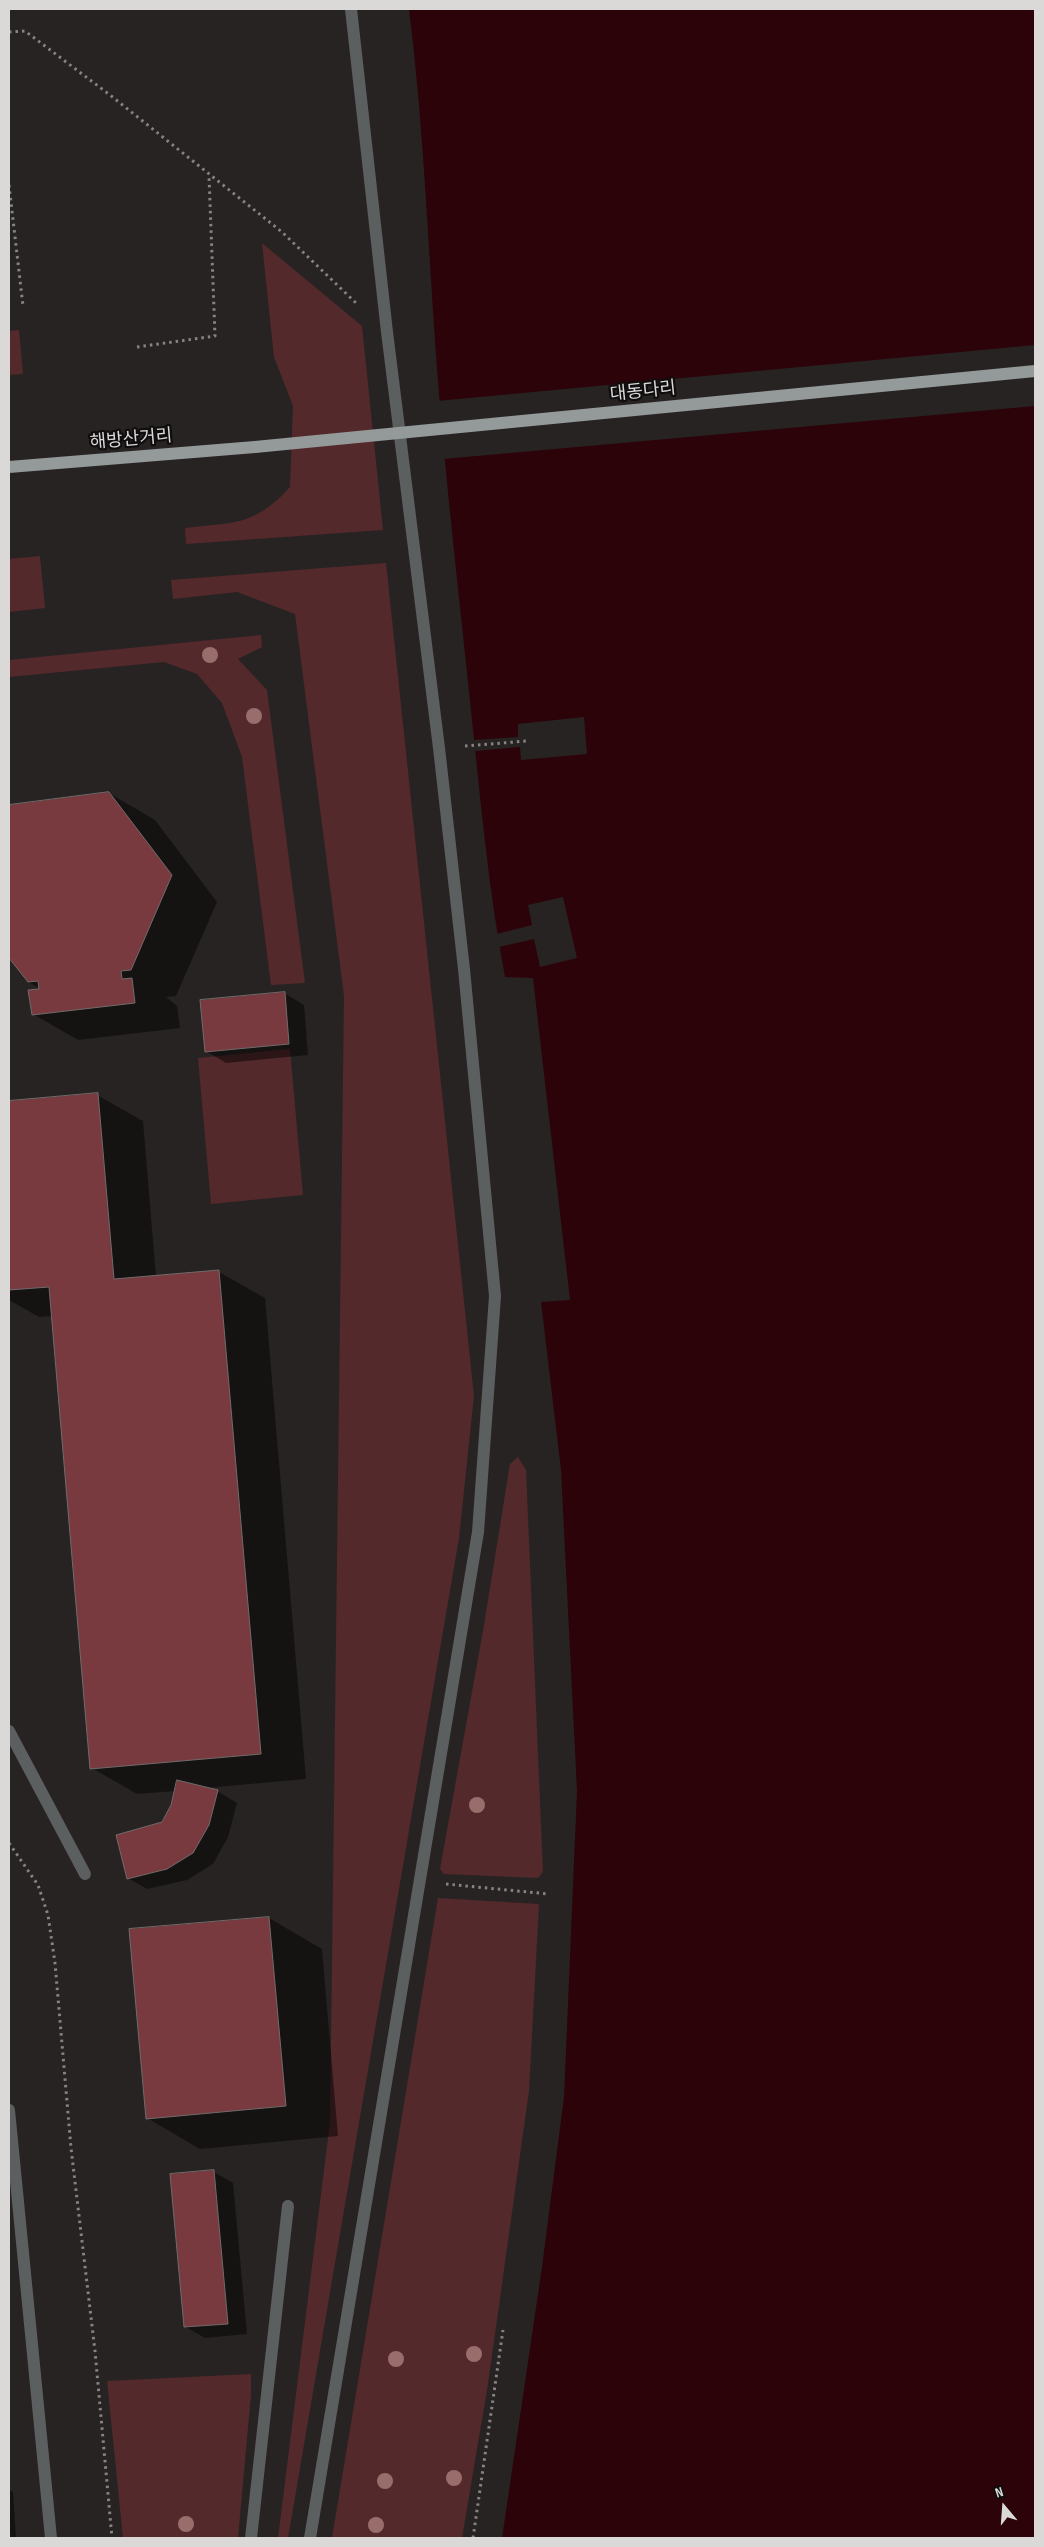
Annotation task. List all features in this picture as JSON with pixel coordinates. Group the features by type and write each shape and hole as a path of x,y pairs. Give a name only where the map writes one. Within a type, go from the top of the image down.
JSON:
{"main road":[{"name":"대동다리","path":"255,447 1035,371"},
{"name":"해방산거리","path":"9,467 255,447"}],"street":[{"path":"310,2538 478,1532 494,1296 464,969 439,748 387,332 351,9"},
{"path":"9,1730 85,1874"},
{"path":"9,2110 51,2538"},
{"path":"251,2538 288,2206"}],"path":[{"path":"9,32 25,31 110,95 282,232 387,332"},
{"path":"137,348 215,336 209,175"},
{"path":"9,185 23,306"},
{"path":"439,748 527,741"},
{"path":"9,1843 38,1885 50,1925 71,2148 95,2351 112,2538"},
{"path":"421,1881 549,1894"},
{"path":"472,2538 503,2330"}],"shaded area":[{"path":"409,9 1035,9 1035,2538 502,2538 542,2267 564,2097 577,1791 561,1470 541,1302 570,1300 533,978 505,977 486,849 445,457 437,369 422,144"},
{"path":"262,243 362,326 383,530 186,544 185,528 231,523 254,516 266,509 290,487 293,406 274,357"},
{"path":"19,330 23,374 9,375 9,331"},
{"path":"40,556 45,608 9,612 9,559"},
{"path":"386,563 474,1396 459,1538 288,2538 278,2538 330,2122 344,996 295,614 237,592 173,599 171,580"},
{"path":"261,635 262,647 238,659 267,690 305,983 271,985 242,757 222,703 197,674 164,662 9,677 9,660"},
{"path":"290,1049 303,1195 211,1204 198,1058"},
{"path":"518,1457 526,1470 543,1872 538,1878 444,1874 440,1869 483,1631 510,1464"},
{"path":"438,1898 539,1904 529,2091 488,2384 462,2538 332,2538"},
{"path":"251,2374 251,2395 238,2538 123,2538 107,2381"}],"pier":[{"path":"1035,345 1035,406 443,459 437,401"},
{"path":"584,717 587,754 521,760 520,747 475,751 474,740 518,737 518,724"},
{"path":"563,897 577,958 540,967 534,939 499,947 497,934 532,925 528,905"}],"building":[{"path":"109,792 172,875 131,970 121,971 122,979 132,978 135,1003 32,1015 28,990 39,989 38,981 28,982 9,958 9,805"},
{"path":"285,992 289,1044 205,1052 200,1000"},
{"path":"98,1093 114,1279 219,1270 261,1754 90,1769 49,1287 9,1290 9,1101"},
{"path":"177,1780 218,1790 209,1825 193,1853 167,1869 127,1879 116,1835 162,1822 171,1805"},
{"path":"269,1917 286,2106 146,2119 129,1929"},
{"path":"214,2170 228,2324 184,2327 170,2174"}]}
